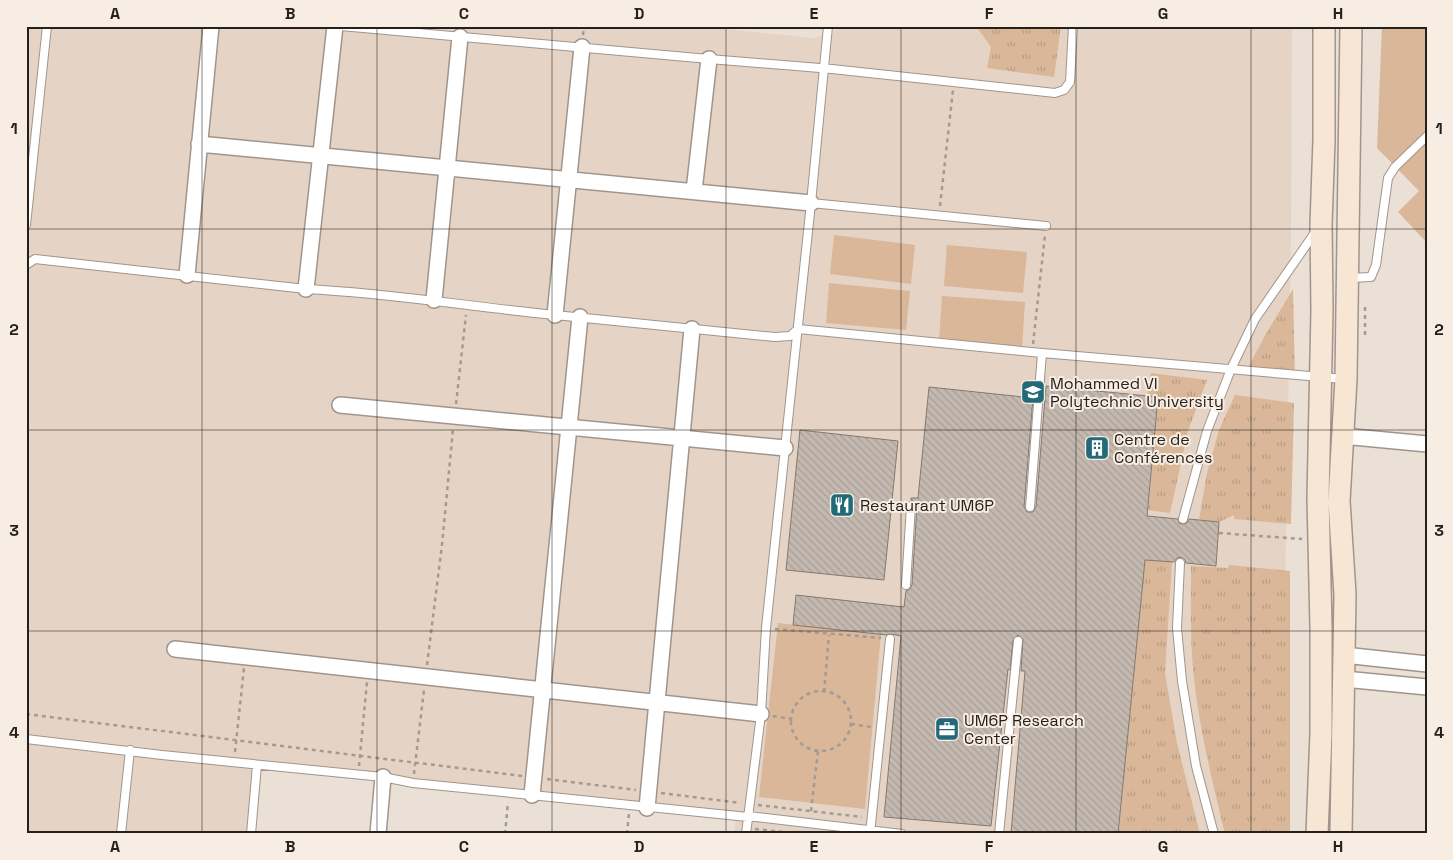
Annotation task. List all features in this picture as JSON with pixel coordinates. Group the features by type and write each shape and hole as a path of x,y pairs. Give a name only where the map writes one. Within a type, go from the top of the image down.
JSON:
{"street":[{"path":"187,275 211,26"},
{"path":"306,289 335,26"},
{"path":"1317,834 1321,733 1318,498 1322,310 1321,224 1324,140 1324,26"},
{"path":"1341,834 1345,594 1339,501 1346,379 1351,26"},
{"path":"434,300 460,37"},
{"path":"555,315 582,47"},
{"path":"694,192 709,59"},
{"path":"199,144 811,203"},
{"path":"532,795 580,317"},
{"path":"647,808 692,329"},
{"path":"340,405 785,448"},
{"path":"1343,436 1427,444"},
{"path":"175,649 761,714"},
{"path":"1344,655 1427,664"},
{"path":"1344,679 1427,687"},
{"path":"378,834 383,777"}],"lane":[{"path":"26,225 47,26"},
{"path":"341,26 824,68 1055,93 1064,90 1070,82 1073,26"},
{"path":"746,831 761,714 766,628 828,26"},
{"path":"1347,278 1371,277 1376,265 1388,178 1396,167 1427,136"},
{"path":"811,203 1046,226"},
{"path":"1183,519 1207,431 1231,369 1255,319 1321,224"},
{"path":"26,266 35,259 774,337 790,336 798,329 1042,353 1346,379"},
{"path":"1030,507 1042,353"},
{"path":"906,584 911,506"},
{"path":"1180,563 1177,628 1182,681 1196,766 1214,834"},
{"path":"870,832 890,639"},
{"path":"999,834 1018,641"},
{"path":"26,739 258,765 358,774 412,783 902,834"},
{"path":"121,834 130,750"},
{"path":"251,834 258,765"}],"path":[{"path":"938,216 954,81"},
{"path":"1032,352 1046,226"},
{"path":"412,783 442,545 467,304"},
{"path":"1219,533 1319,541"},
{"path":"766,628 890,639"},
{"path":"824,692 829,635"},
{"path":"234,762 245,657"},
{"path":"358,774 368,671"},
{"path":"815,692 824,692 834,694 842,700 848,708 851,724 848,736 841,744 833,749 818,751 806,747 800,742 795,735 792,719 794,710 806,696 815,692"},
{"path":"26,714 871,818"},
{"path":"761,714 792,719"},
{"path":"851,724 880,729"},
{"path":"810,811 818,751"},
{"path":"505,834 509,793"},
{"path":"627,834 630,806"},
{"path":"746,831 801,834"}],"shaded area":[{"path":"26,26 695,26 814,38 848,26 1292,26 1291,243 1281,834 734,834 736,817 261,770 254,834 26,834"}],"green space":[{"path":"976,26 1061,26 1054,77 987,68 991,47"},
{"path":"1382,26 1427,26 1427,243 1398,212 1419,191 1377,148"},
{"path":"834,235 915,245 911,284 830,274"},
{"path":"947,245 1027,252 1023,293 944,286"},
{"path":"829,283 910,291 906,330 826,323"},
{"path":"1293,289 1295,379 1244,375 1267,332"},
{"path":"942,296 1025,302 1022,348 939,342"},
{"path":"1151,373 1207,380 1188,431 1170,513 1148,510 1158,397 1147,396"},
{"path":"1235,395 1294,403 1291,524 1234,519 1234,515 1219,522 1199,520 1207,473 1219,430"},
{"path":"1145,560 1172,562 1165,673 1177,743 1200,834 1118,834"},
{"path":"1229,565 1290,571 1290,834 1225,834 1210,773 1198,710 1193,669 1191,566 1228,568"},
{"path":"778,623 881,634 865,809 759,797"}],"building":[{"path":"1046,386 1158,397 1147,516 1178,519 1179,523 1182,524 1187,523 1189,519 1219,522 1216,566 1186,563 1181,557 1177,558 1174,562 1145,560 1118,834 1011,834 1025,671 1021,671 1023,639 1018,635 1013,640 1010,670 1008,669 991,826 884,817 901,636 793,625 796,595 904,607 906,591 912,585 917,506 911,498 918,498 929,387 1033,398 1024,507 1027,512 1033,512 1036,507"},
{"name":"Restaurant UM6P","path":"800,430 898,441 884,580 786,570"}],"place":[{"name":"Mohammed VI Polytechnic University","path":"1033,392"},
{"name":"Centre de Conférences","path":"1097,448"},
{"name":"Restaurant UM6P","path":"842,505"},
{"name":"UM6P Research Center","path":"947,729"}]}
